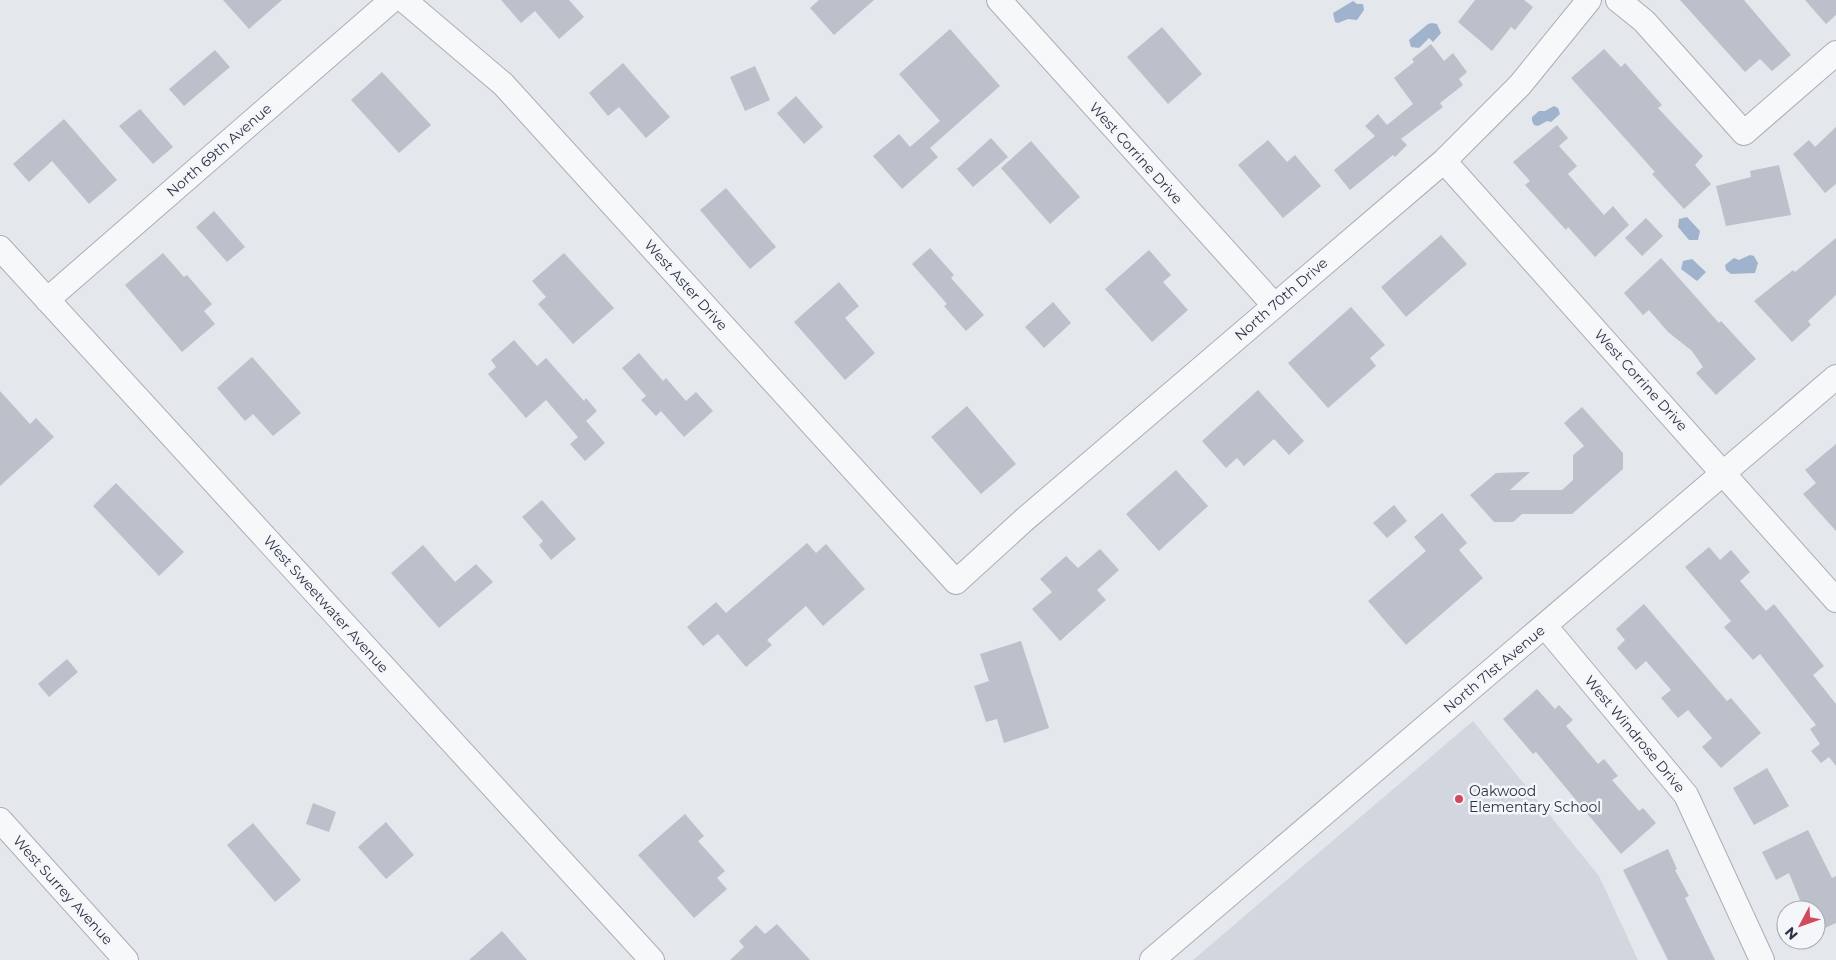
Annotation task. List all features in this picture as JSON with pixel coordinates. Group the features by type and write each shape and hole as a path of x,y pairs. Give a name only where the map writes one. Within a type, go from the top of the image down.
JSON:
{"street":[{"name":"North 69th Avenue","path":"47,300 392,0"},
{"name":"West Aster Drive","path":"404,0 503,84 956,582"},
{"name":"West Corrine Drive","path":"999,0 1274,306"},
{"name":"North 70th Drive","path":"956,582 1024,520 1444,161 1520,85 1589,0"},
{"path":"1618,0 1644,21 1744,133 1836,53"},
{"name":"West Corrine Drive","path":"1444,161 1836,600"},
{"name":"West Sweetwater Avenue","path":"0,248 652,960"},
{"name":"North 71st Avenue","path":"1152,960 1836,377"},
{"name":"West Windrose Drive","path":"1545,626 1686,795 1762,960"},
{"name":"West Surrey Avenue","path":"0,820 126,960"}],"shaded area":[{"name":"Oakwood Elementary School","path":"1473,721 1599,876 1638,960 1193,960"}],"water":[{"path":"1353,1 1357,4 1363,4 1364,10 1357,20 1348,19 1338,23 1335,22 1333,13"},
{"path":"1428,24 1437,24 1441,33 1433,42 1429,38 1419,48 1411,47 1409,40"},
{"path":"1554,106 1558,108 1560,114 1551,122 1547,121 1538,126 1534,125 1532,117 1539,111 1545,111"},
{"path":"1687,217 1700,231 1698,240 1689,240 1678,227 1679,219"},
{"path":"1750,255 1754,256 1758,263 1755,273 1731,274 1726,270 1725,265 1734,258 1739,260"},
{"path":"1692,259 1706,272 1697,281 1681,269 1683,261"}],"building":[{"path":"223,0 282,0 249,29"},
{"path":"501,0 569,0 584,17 559,39 535,11 521,23"},
{"path":"819,0 874,0 834,35 810,8"},
{"path":"1475,0 1524,0 1533,7 1515,30 1511,27 1492,51 1458,22"},
{"path":"1680,0 1744,0 1791,55 1772,71 1760,59 1745,72"},
{"path":"1805,0 1836,0 1836,15 1826,24"},
{"path":"1162,27 1202,74 1168,104 1127,57"},
{"path":"950,29 1000,86 930,148 938,157 902,189 873,156 899,134 910,147 940,121 899,74"},
{"path":"1431,44 1444,61 1453,53 1467,72 1459,79 1463,85 1440,103 1443,107 1401,139 1407,145 1395,157 1393,155 1350,190 1334,170 1375,136 1365,126 1378,114 1387,125 1413,104 1394,78 1414,62 1412,59"},
{"path":"1604,49 1621,67 1625,63 1662,105 1658,108 1703,156 1695,165 1711,184 1684,209 1652,174 1655,172 1571,78"},
{"path":"215,50 230,67 184,106 169,89"},
{"path":"623,63 670,117 646,138 619,107 608,116 589,93"},
{"path":"755,66 770,100 745,111 730,77"},
{"path":"382,72 431,125 399,153 351,100"},
{"path":"796,96 823,127 804,144 777,113"},
{"path":"140,109 173,147 153,164 119,126"},
{"path":"64,119 117,180 89,204 52,161 29,182 13,164"},
{"path":"1557,125 1568,138 1559,146 1577,166 1568,174 1604,215 1613,206 1629,225 1595,257 1568,227 1566,230 1525,185 1530,181 1513,162"},
{"path":"1836,127 1836,184 1825,193 1793,154 1809,140 1815,147"},
{"path":"991,138 1008,157 973,187 957,169"},
{"path":"1268,140 1287,162 1295,155 1321,186 1283,218 1238,165"},
{"path":"1031,141 1080,197 1050,224 1001,168"},
{"path":"1779,165 1791,215 1726,226 1716,186 1751,177 1750,171"},
{"path":"726,188 776,247 750,269 700,210"},
{"path":"214,211 245,247 227,262 196,227"},
{"path":"1646,218 1663,236 1642,256 1625,238"},
{"path":"1441,235 1467,264 1406,317 1381,287"},
{"path":"1836,238 1836,295 1808,321 1811,325 1792,342 1754,301 1793,270 1795,272"},
{"path":"930,248 954,275 951,278 984,315 966,331 944,306 947,304 912,264"},
{"path":"1149,250 1171,275 1163,282 1188,310 1152,342 1105,289"},
{"path":"163,253 184,277 187,275 212,304 204,311 215,324 182,352 125,285"},
{"path":"564,253 614,308 573,344 538,304 546,297 532,281"},
{"path":"1661,258 1719,323 1721,321 1756,359 1716,395 1696,373 1703,367 1692,351 1668,332 1649,310 1643,315 1624,293"},
{"path":"839,282 859,306 845,318 875,353 845,380 794,322"},
{"path":"1053,302 1071,323 1044,348 1025,327"},
{"path":"1351,307 1385,345 1370,358 1376,366 1328,408 1288,363"},
{"path":"514,340 537,366 546,358 584,401 586,398 597,411 586,421 605,443 585,461 570,444 578,437 546,400 526,418 488,374 496,367 491,360"},
{"path":"639,353 663,381 666,378 686,401 696,392 713,411 684,437 661,411 656,416 641,400 646,396 622,368"},
{"path":"252,357 301,413 273,436 253,414 245,421 217,388"},
{"path":"1258,390 1304,441 1289,455 1274,439 1244,466 1237,458 1226,468 1202,441"},
{"path":"0,391 30,424 36,418 54,437 0,486"},
{"path":"967,406 1016,464 981,494 931,437"},
{"path":"1582,407 1623,453 1623,469 1572,514 1522,514 1513,522 1494,522 1470,495 1496,473 1530,472 1510,490 1562,490 1573,480 1573,455 1584,446 1564,423"},
{"path":"1836,444 1836,531 1803,494 1816,483 1805,470"},
{"path":"1176,470 1208,506 1159,551 1126,514"},
{"path":"116,483 184,552 159,576 93,506"},
{"path":"542,500 576,539 551,560 539,545 543,541 522,517"},
{"path":"1394,505 1407,521 1387,538 1373,523"},
{"path":"1442,513 1467,543 1459,550 1483,578 1406,645 1368,601 1426,551 1414,537"},
{"path":"807,543 816,553 826,544 865,589 823,626 806,606 767,640 772,645 746,667 718,634 703,646 687,627 716,602 726,613"},
{"path":"423,545 455,582 476,564 493,582 439,628 391,573"},
{"path":"1709,547 1720,560 1731,550 1750,572 1740,581 1766,611 1774,604 1824,666 1813,675 1836,704 1836,766 1829,757 1821,763 1811,751 1820,744 1810,729 1816,725 1760,654 1753,660 1724,627 1731,621 1685,567"},
{"path":"1100,549 1119,570 1097,590 1106,600 1060,641 1032,609 1052,592 1040,579 1066,556 1078,568"},
{"path":"1644,604 1727,701 1731,698 1761,733 1721,768 1702,747 1712,738 1688,710 1678,718 1661,698 1671,690 1646,661 1636,670 1617,648 1625,640 1616,629"},
{"path":"1021,641 1049,728 1004,743 997,719 986,722 974,686 989,681 980,654"},
{"path":"67,659 78,672 49,697 38,684"},
{"path":"1537,689 1555,709 1559,705 1573,720 1566,726 1598,764 1604,759 1618,776 1612,780 1639,811 1643,808 1656,823 1621,854 1536,752 1533,754 1503,719"},
{"path":"1767,768 1789,806 1754,825 1733,788"},
{"path":"313,803 336,812 329,832 306,824"},
{"path":"685,814 704,836 698,841 725,871 717,878 727,889 694,918 638,855"},
{"path":"386,822 414,855 386,879 358,847"},
{"path":"253,823 301,880 275,902 227,845"},
{"path":"1808,830 1832,878 1836,876 1836,923 1826,928 1826,900 1800,900 1789,873 1776,880 1762,852"},
{"path":"1668,849 1677,869 1675,870 1689,896 1685,898 1715,960 1668,960 1623,870"},
{"path":"777,924 810,960 730,960 744,947 739,941 756,925 765,934"},
{"path":"502,931 527,960 469,960"}],"place":[{"name":"Oakwood Elementary School","path":"1459,799"}]}
